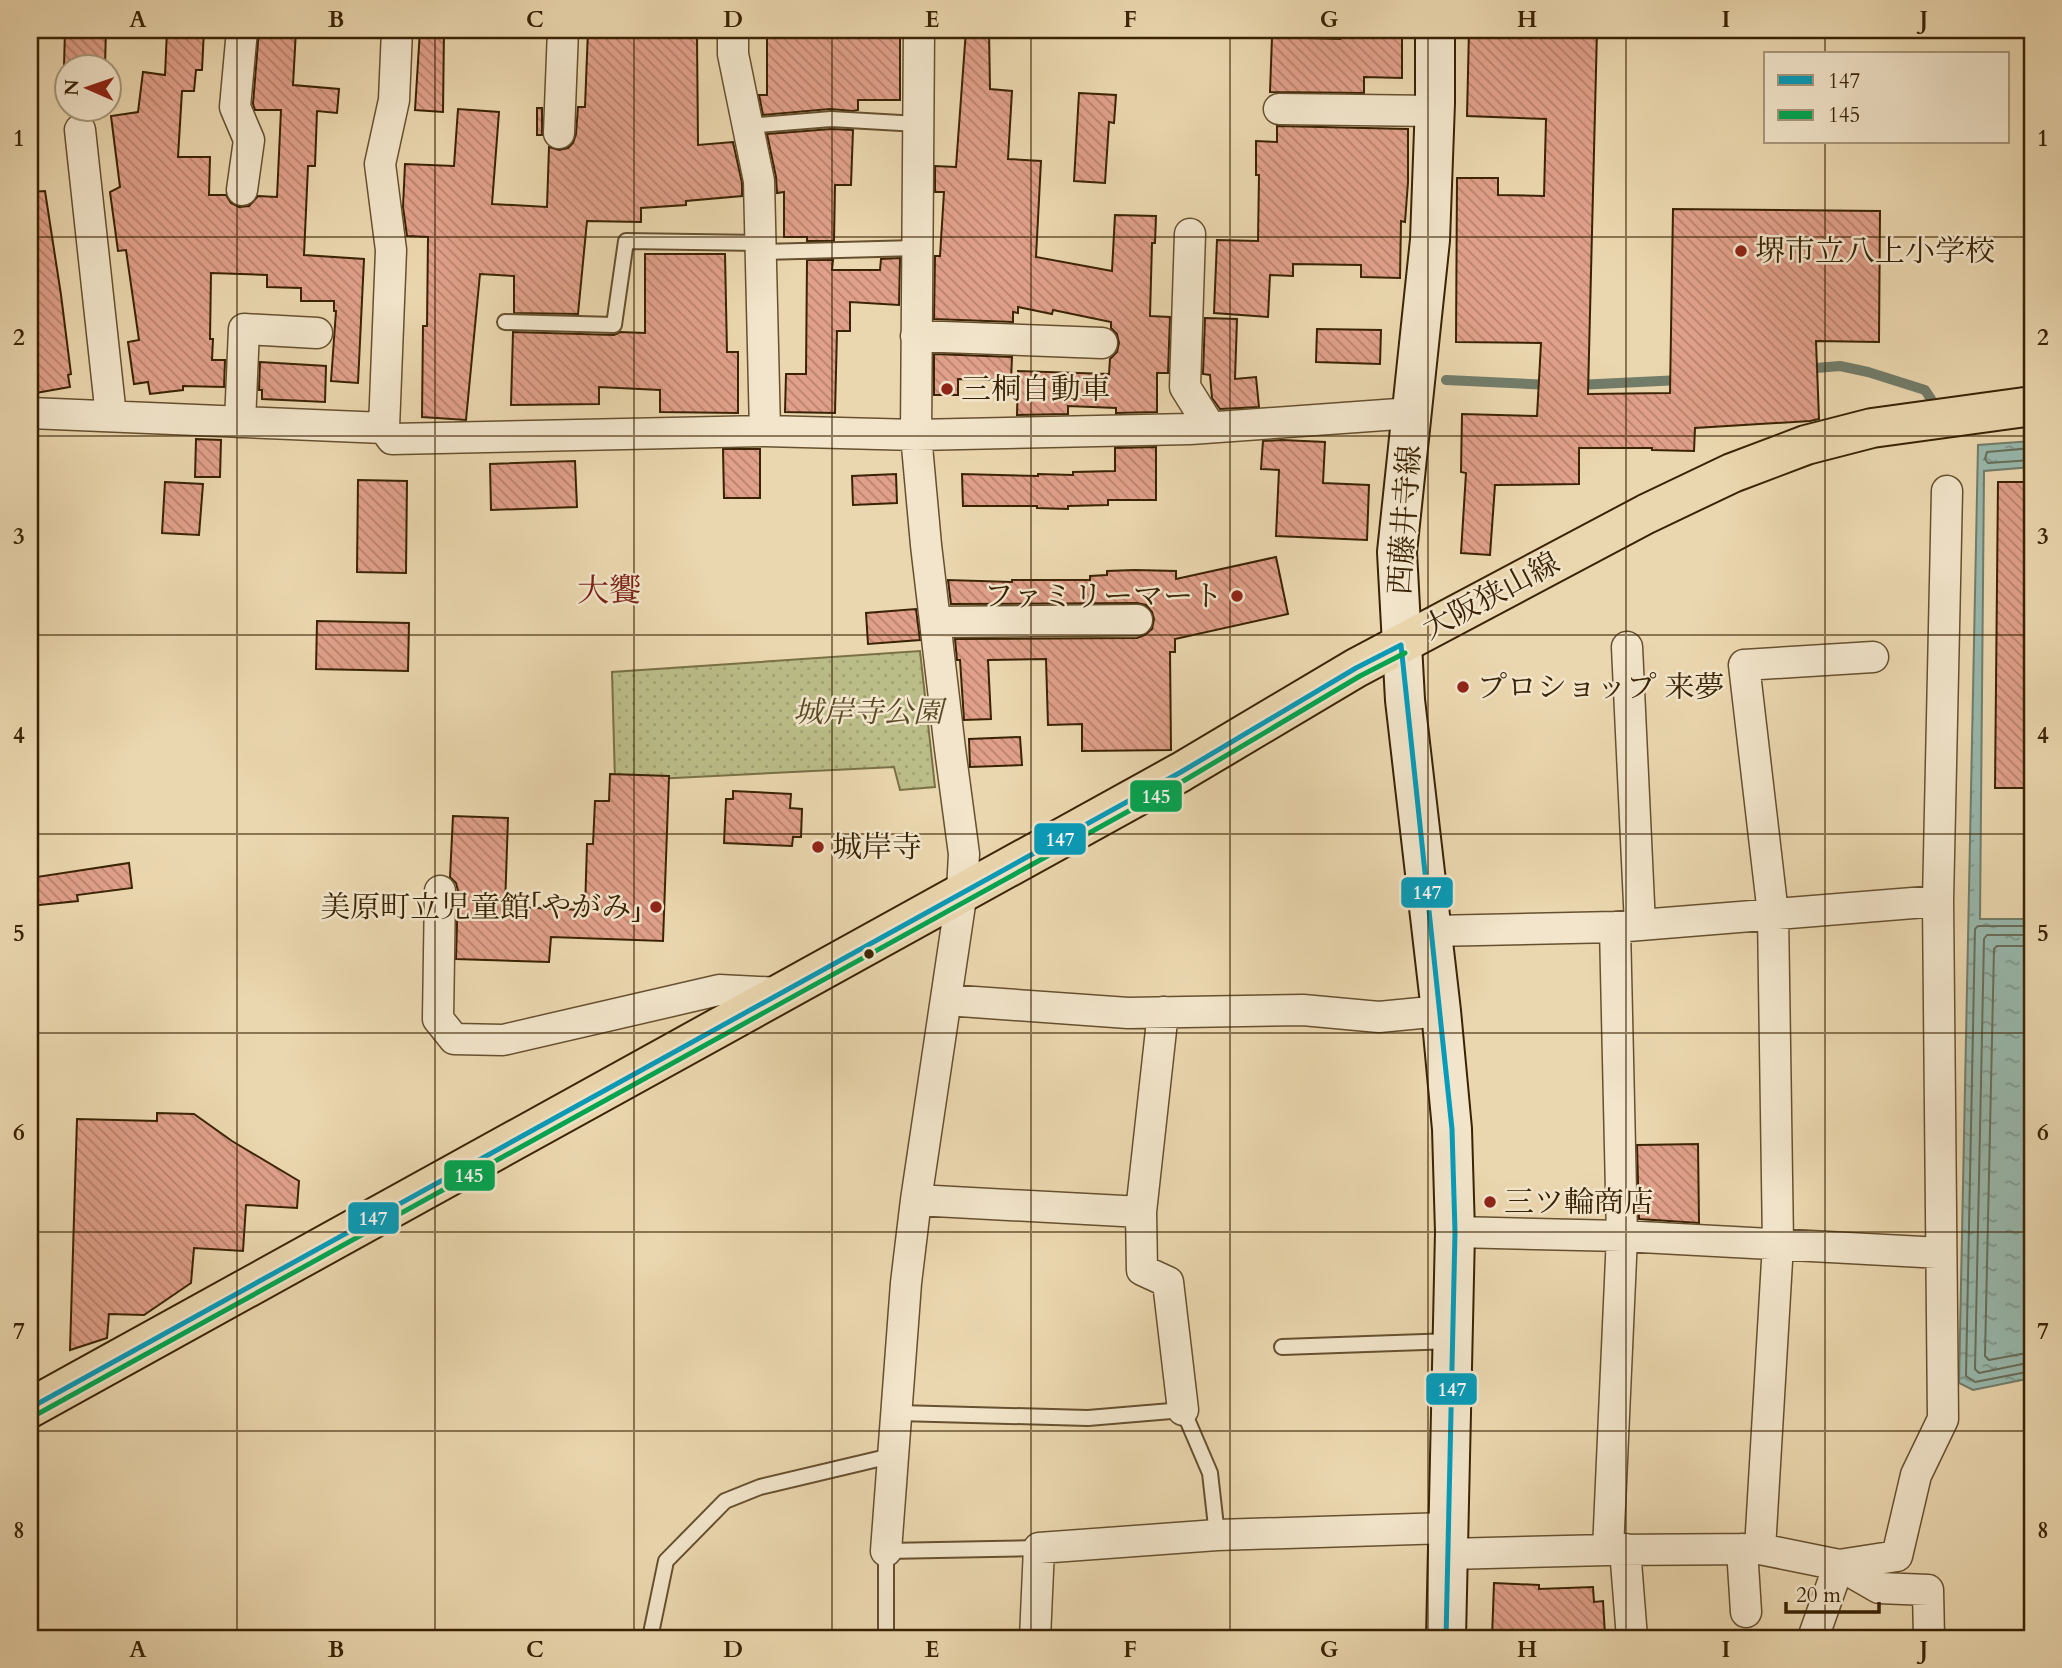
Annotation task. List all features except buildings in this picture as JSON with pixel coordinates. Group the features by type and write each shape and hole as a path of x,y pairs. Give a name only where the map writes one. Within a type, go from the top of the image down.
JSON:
{"main road":[{"name":"西藤井寺線","path":"1436,30 1430,240 1397,552 1401,645 1452,1129 1455,1232 1446,1638"},
{"name":"大阪狭山線","path":"30,1408 1181,772 1356,668 1646,514 1732,472 1806,445 1872,428 2032,406"}],"street":[{"path":"242,30 235,107 249,140 242,190"},
{"path":"397,30 394,100 380,164 391,250 384,428 393,439 765,431 916,435 1210,427 1412,413"},
{"path":"559,133 563,30"},
{"path":"733,30 733,54 759,181 765,431"},
{"path":"886,1551 906,1283 962,891 964,854 935,622 916,435 919,30"},
{"path":"1279,109 1435,111"},
{"path":"80,130 111,416"},
{"path":"1191,234 1185,387 1210,427"},
{"path":"240,422 244,329 317,333"},
{"path":"916,336 1102,343"},
{"path":"30,413 384,428"},
{"path":"1035,1638 1039,1548 1217,1535 1448,1541 1617,1550 1751,1549 1839,1565 1897,1556 1916,1475 1944,1419 1937,901 1947,491"},
{"path":"935,622 1137,620"},
{"path":"1627,647 1628,926 1617,1550 1632,1638"},
{"path":"1746,1612 1778,1244 1773,914 1744,665 1873,657"},
{"path":"440,891 438,1019 454,1039 503,1040 719,990 780,993"},
{"path":"1432,931 1628,926 1937,901"},
{"path":"946,1000 1128,1013 1303,1010 1379,1017 1441,1011"},
{"path":"1163,1012 1141,1212 1142,1270 1168,1282 1183,1410"},
{"path":"916,1200 1141,1212"},
{"path":"1455,1232 1622,1236 1941,1253"},
{"path":"1813,1638 1839,1565"},
{"path":"1839,1565 1879,1588 1928,1590 1929,1638"}],"lane":[{"path":"747,126 831,119 918,124"},
{"path":"505,322 614,325 626,241 761,248 917,248"},
{"path":"1282,1347 1453,1341"},
{"path":"898,1413 1088,1418 1183,1410 1210,1473 1217,1535"},
{"path":"650,1638 666,1561 725,1501 760,1488 895,1455"},
{"path":"886,1638 886,1551 1039,1548"}],"green space":[{"name":"城岸寺公園","path":"920,651 935,787 900,790 894,767 615,781 612,672"}],"water":[{"path":"2032,441 2032,467 1984,471 1980,919 2032,919 2032,1378 1973,1390 1959,1383 1978,445"}],"waterway":[{"path":"1804,369 1840,366 1868,372 1925,390 1931,399"},
{"path":"1446,380 1551,385"},
{"path":"1577,385 1681,380"}],"transit line":[{"name":"147","path":"1401,645 1452,1129 1455,1232 1446,1638"},
{"name":"147","path":"30,1408 1181,772 1356,668 1401,645"},
{"name":"145","path":"34,1416 1185,780 1360,676 1405,653"}],"place":[{"name":"堺市立八上小学校","path":"1741,251"},
{"name":"三桐自動車","path":"947,389"},
{"name":"ファミリーマート","path":"1237,596"},
{"name":"プロショップ 来夢","path":"1463,687"},
{"name":"城岸寺","path":"818,847"},
{"name":"美原町立児童館「やがみ」","path":"656,907"},
{"name":"三ツ輪商店","path":"1490,1202"}],"district":[{"name":"大饗","path":"609,591"}]}
